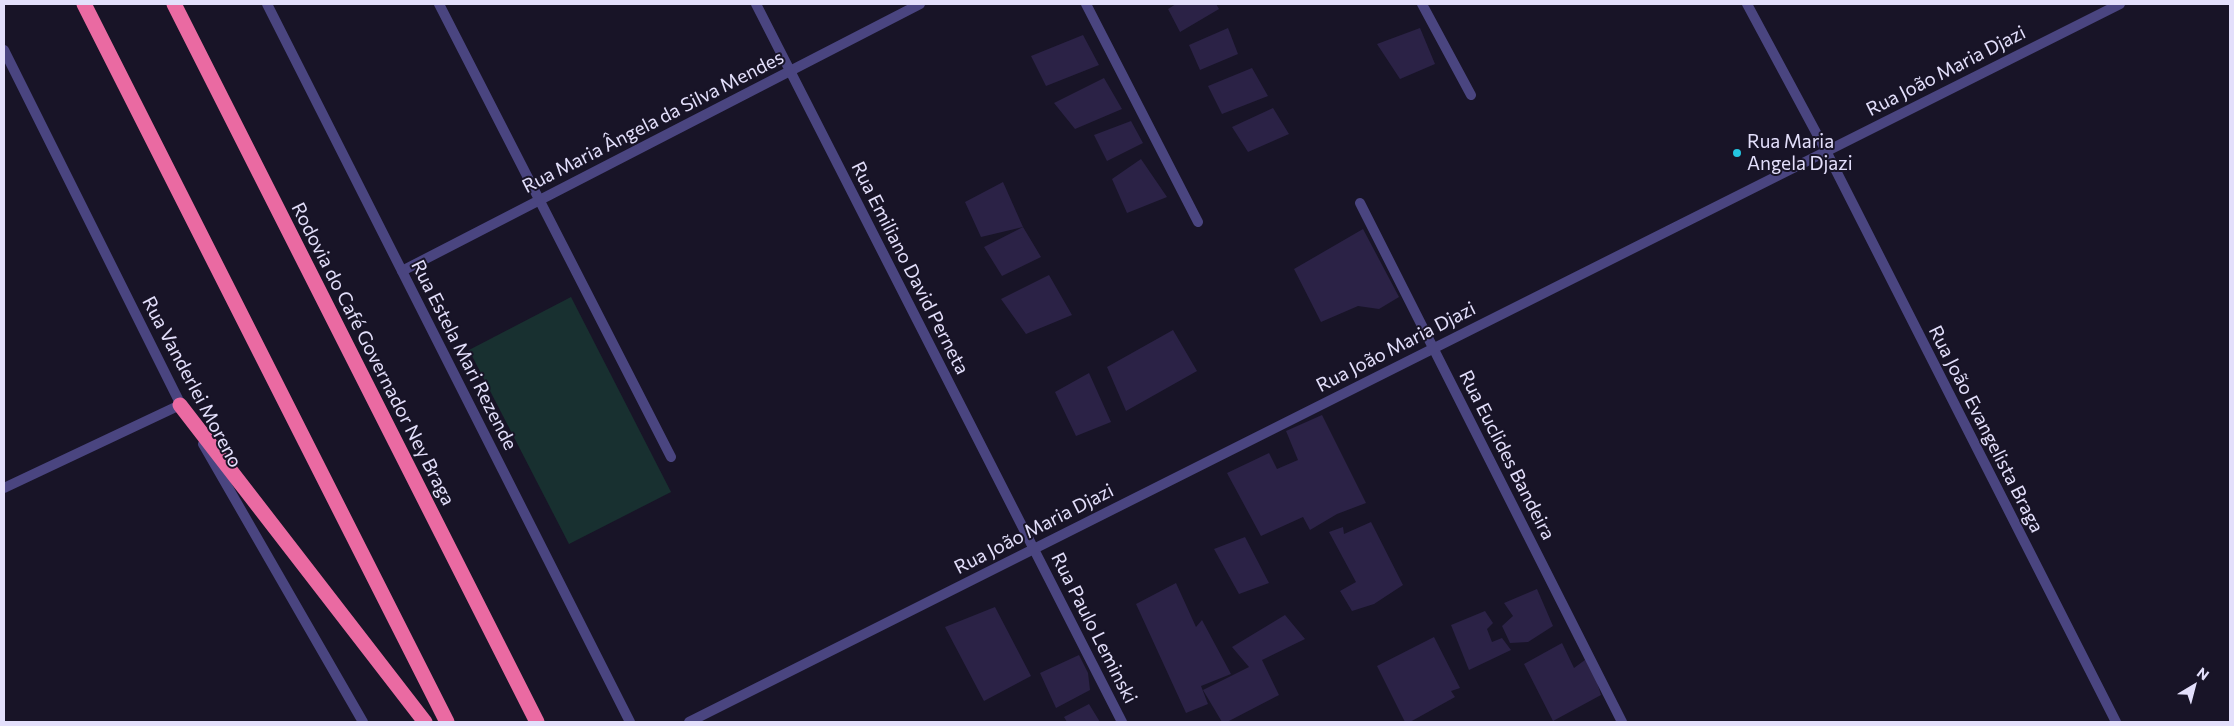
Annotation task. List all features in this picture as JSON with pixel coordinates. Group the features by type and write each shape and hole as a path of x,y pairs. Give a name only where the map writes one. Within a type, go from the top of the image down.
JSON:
{"highway":[{"path":"84,4 447,722"},
{"name":"Rodovia do Café Governador Ney Braga","path":"174,4 538,722"},
{"path":"180,405 425,722"}],"street":[{"name":"Rua Estela Mari Rezende","path":"267,4 630,722"},
{"path":"439,4 671,457"},
{"name":"Rua Emiliano David Perneta","path":"756,4 1034,549"},
{"name":"Rua Maria Ângela da Silva Mendes","path":"402,271 920,4"},
{"path":"1086,4 1198,222"},
{"path":"1422,4 1471,95"},
{"name":"Rua João Evangelista Braga","path":"1747,4 1826,151 2116,722"},
{"name":"Rua João Maria Djazi","path":"689,722 2120,4"},
{"name":"Rua Vanderlei Moreno","path":"4,50 180,405 364,722"},
{"name":"Rua Euclides Bandeira","path":"1360,203 1622,722"},
{"path":"4,488 180,405"},
{"name":"Rua Paulo Leminski","path":"1034,549 1122,722"}],"green space":[{"path":"571,297 671,492 569,544 469,350"}],"building":[{"path":"1176,4 1216,4 1219,9 1180,32 1168,9"},
{"path":"1228,28 1238,54 1200,70 1189,45"},
{"path":"1420,28 1435,64 1400,79 1377,44"},
{"path":"1083,35 1099,65 1046,86 1031,56"},
{"path":"1252,68 1268,96 1222,114 1208,86"},
{"path":"1104,78 1122,109 1075,129 1054,103"},
{"path":"1273,108 1289,134 1248,152 1232,127"},
{"path":"1131,121 1143,143 1107,161 1094,135"},
{"path":"1141,159 1167,197 1127,213 1112,179"},
{"path":"1003,182 1023,227 981,237 965,202"},
{"path":"1023,227 1041,257 1002,276 984,247"},
{"path":"1363,229 1399,297 1379,309 1358,306 1321,322 1294,269"},
{"path":"1049,275 1072,315 1026,334 1001,299"},
{"path":"1173,330 1197,371 1126,411 1107,367"},
{"path":"1089,373 1111,422 1076,436 1055,392"},
{"path":"1322,415 1366,503 1337,514 1310,530 1303,517 1261,536 1227,473 1269,453 1277,469 1298,460 1286,431"},
{"path":"1371,522 1403,585 1374,604 1352,611 1340,591 1356,582 1329,532 1343,527 1344,534"},
{"path":"1245,537 1269,583 1239,594 1214,549"},
{"path":"1176,583 1196,627 1202,620 1231,674 1201,686 1208,704 1186,713 1136,604"},
{"path":"1537,589 1553,626 1528,642 1510,643 1502,626 1513,616 1504,603"},
{"path":"995,607 1031,676 984,701 945,627"},
{"path":"1485,611 1493,623 1487,629 1492,642 1502,638 1511,650 1469,670 1451,625"},
{"path":"1285,615 1305,639 1262,660 1279,695 1227,722 1222,722 1203,690 1249,667 1232,647"},
{"path":"1434,637 1460,688 1451,691 1455,697 1410,722 1405,722 1377,666"},
{"path":"1562,643 1574,668 1589,657 1601,695 1553,721 1524,664"},
{"path":"1079,655 1088,673 1090,690 1056,708 1040,673"},
{"path":"1089,704 1100,722 1067,722 1064,717"}],"place":[{"name":"Rua Maria Angela Djazi","path":"1737,153"}]}
